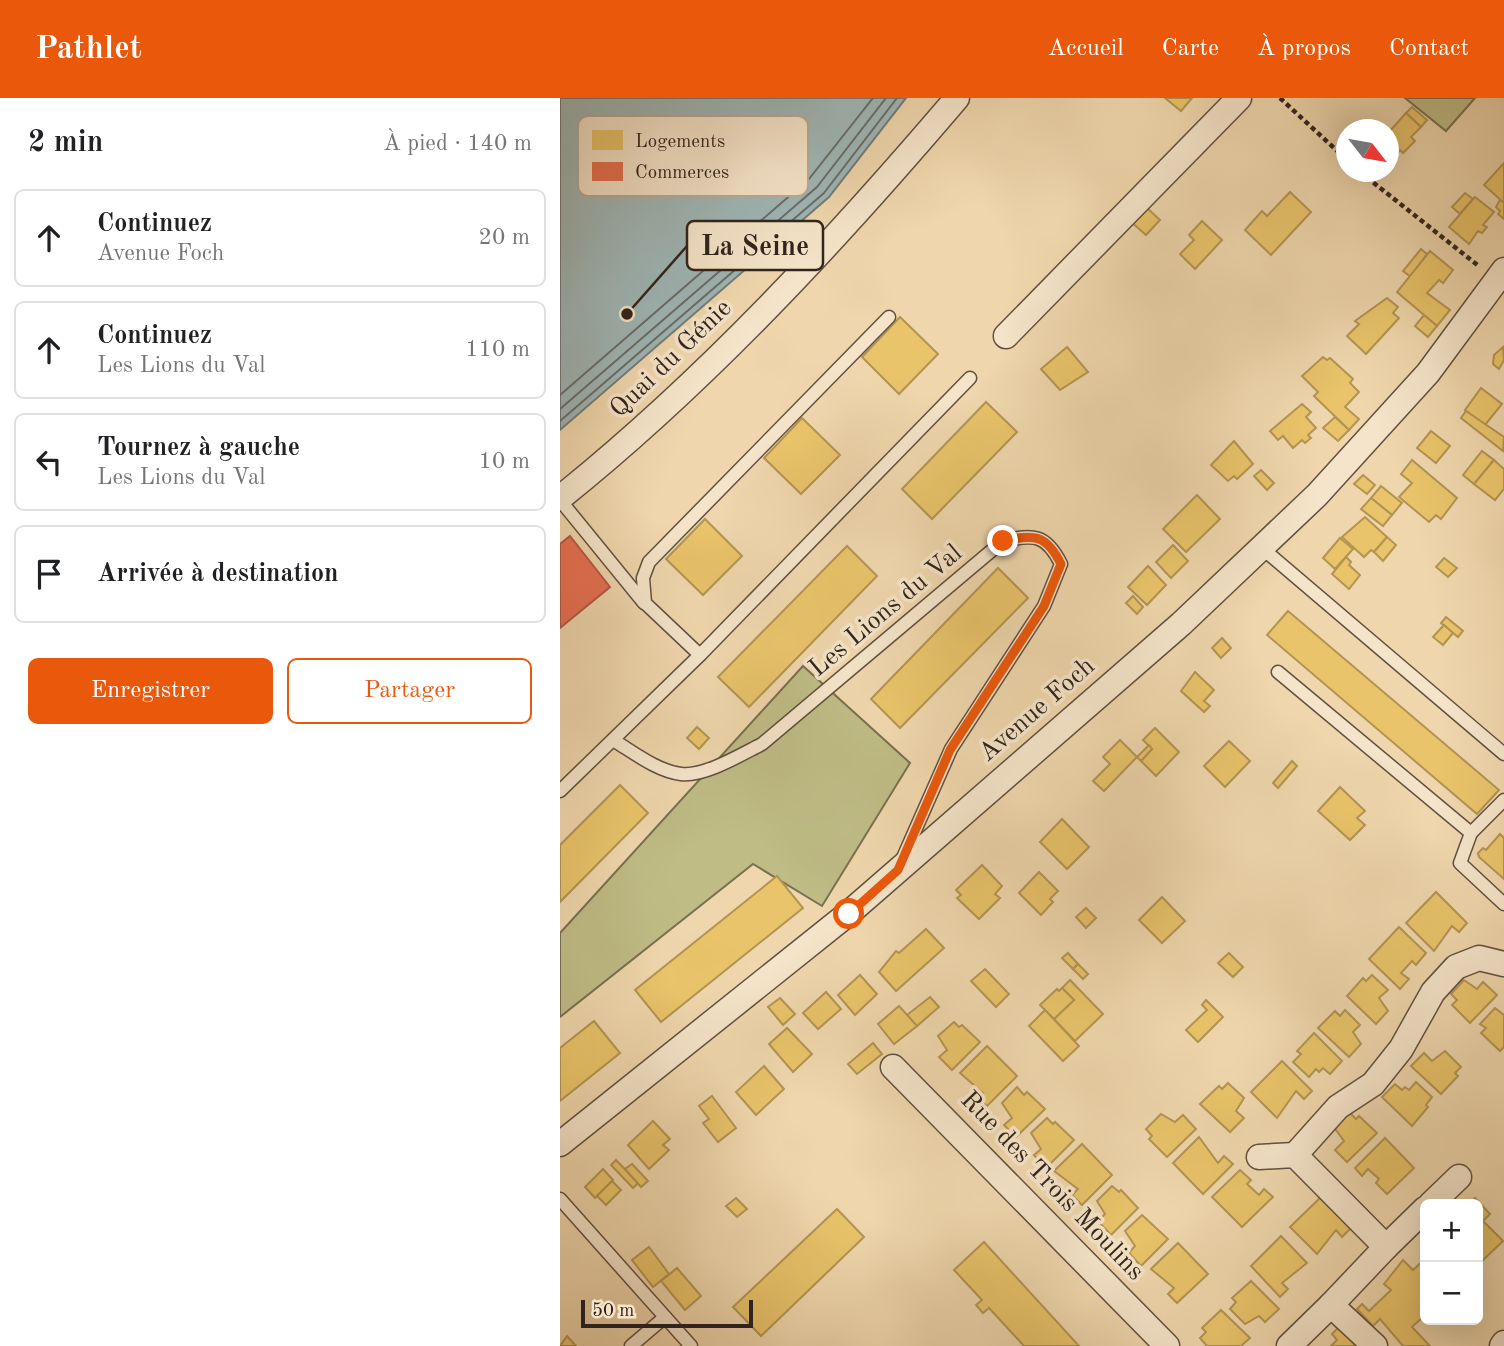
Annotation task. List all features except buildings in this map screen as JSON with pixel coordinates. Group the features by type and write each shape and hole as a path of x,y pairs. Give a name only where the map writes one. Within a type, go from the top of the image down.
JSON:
{"street":[{"name":"Quai du Génie","path":"560,499 654,420 748,326 957,98"},
{"path":"1006,336 1239,98"},
{"name":"Avenue Foch","path":"560,1144 849,914 1263,549 1317,495 1427,373 1500,275"},
{"path":"1295,1156 1338,1107 1373,1084 1401,1049 1433,992 1456,967 1479,957 1504,964"},
{"name":"Rue des Trois Moulins","path":"893,1067 1167,1346"},
{"path":"1259,1157 1295,1156 1386,1247"},
{"path":"1435,1199 1459,1177"},
{"path":"1289,1346 1420,1214"},
{"path":"1331,1305 1375,1346"}],"lane":[{"path":"645,603 643,578 649,562 890,317"},
{"path":"560,791 700,655 970,378"},
{"path":"560,499 645,603 700,655"},
{"name":"Les Lions du Val","path":"613,740 647,761 682,775 723,764 772,736 1003,541 1030,535 1052,545 1061,564 1044,606 950,750 898,870"},
{"path":"1263,549 1504,754"},
{"path":"1278,672 1471,833"},
{"path":"1504,800 1471,833 1460,863 1504,904"},
{"path":"560,1199 691,1346"},
{"path":"631,1346 665,1317"}],"path":[{"path":"1280,98 1336,150"},
{"path":"1374,182 1500,275"}],"shaded area":[{"path":"1405,98 1475,98 1446,131"},
{"path":"803,666 910,763 822,906 753,864 560,1017 560,933"}],"water":[{"path":"560,98 906,98 829,197 560,430"}],"place":[{"name":"La Seine","path":"627,314"}],"route":[{"path":"849,914 898,870 950,750 1044,606 1061,564 1052,545 1030,535 1003,541"}]}
